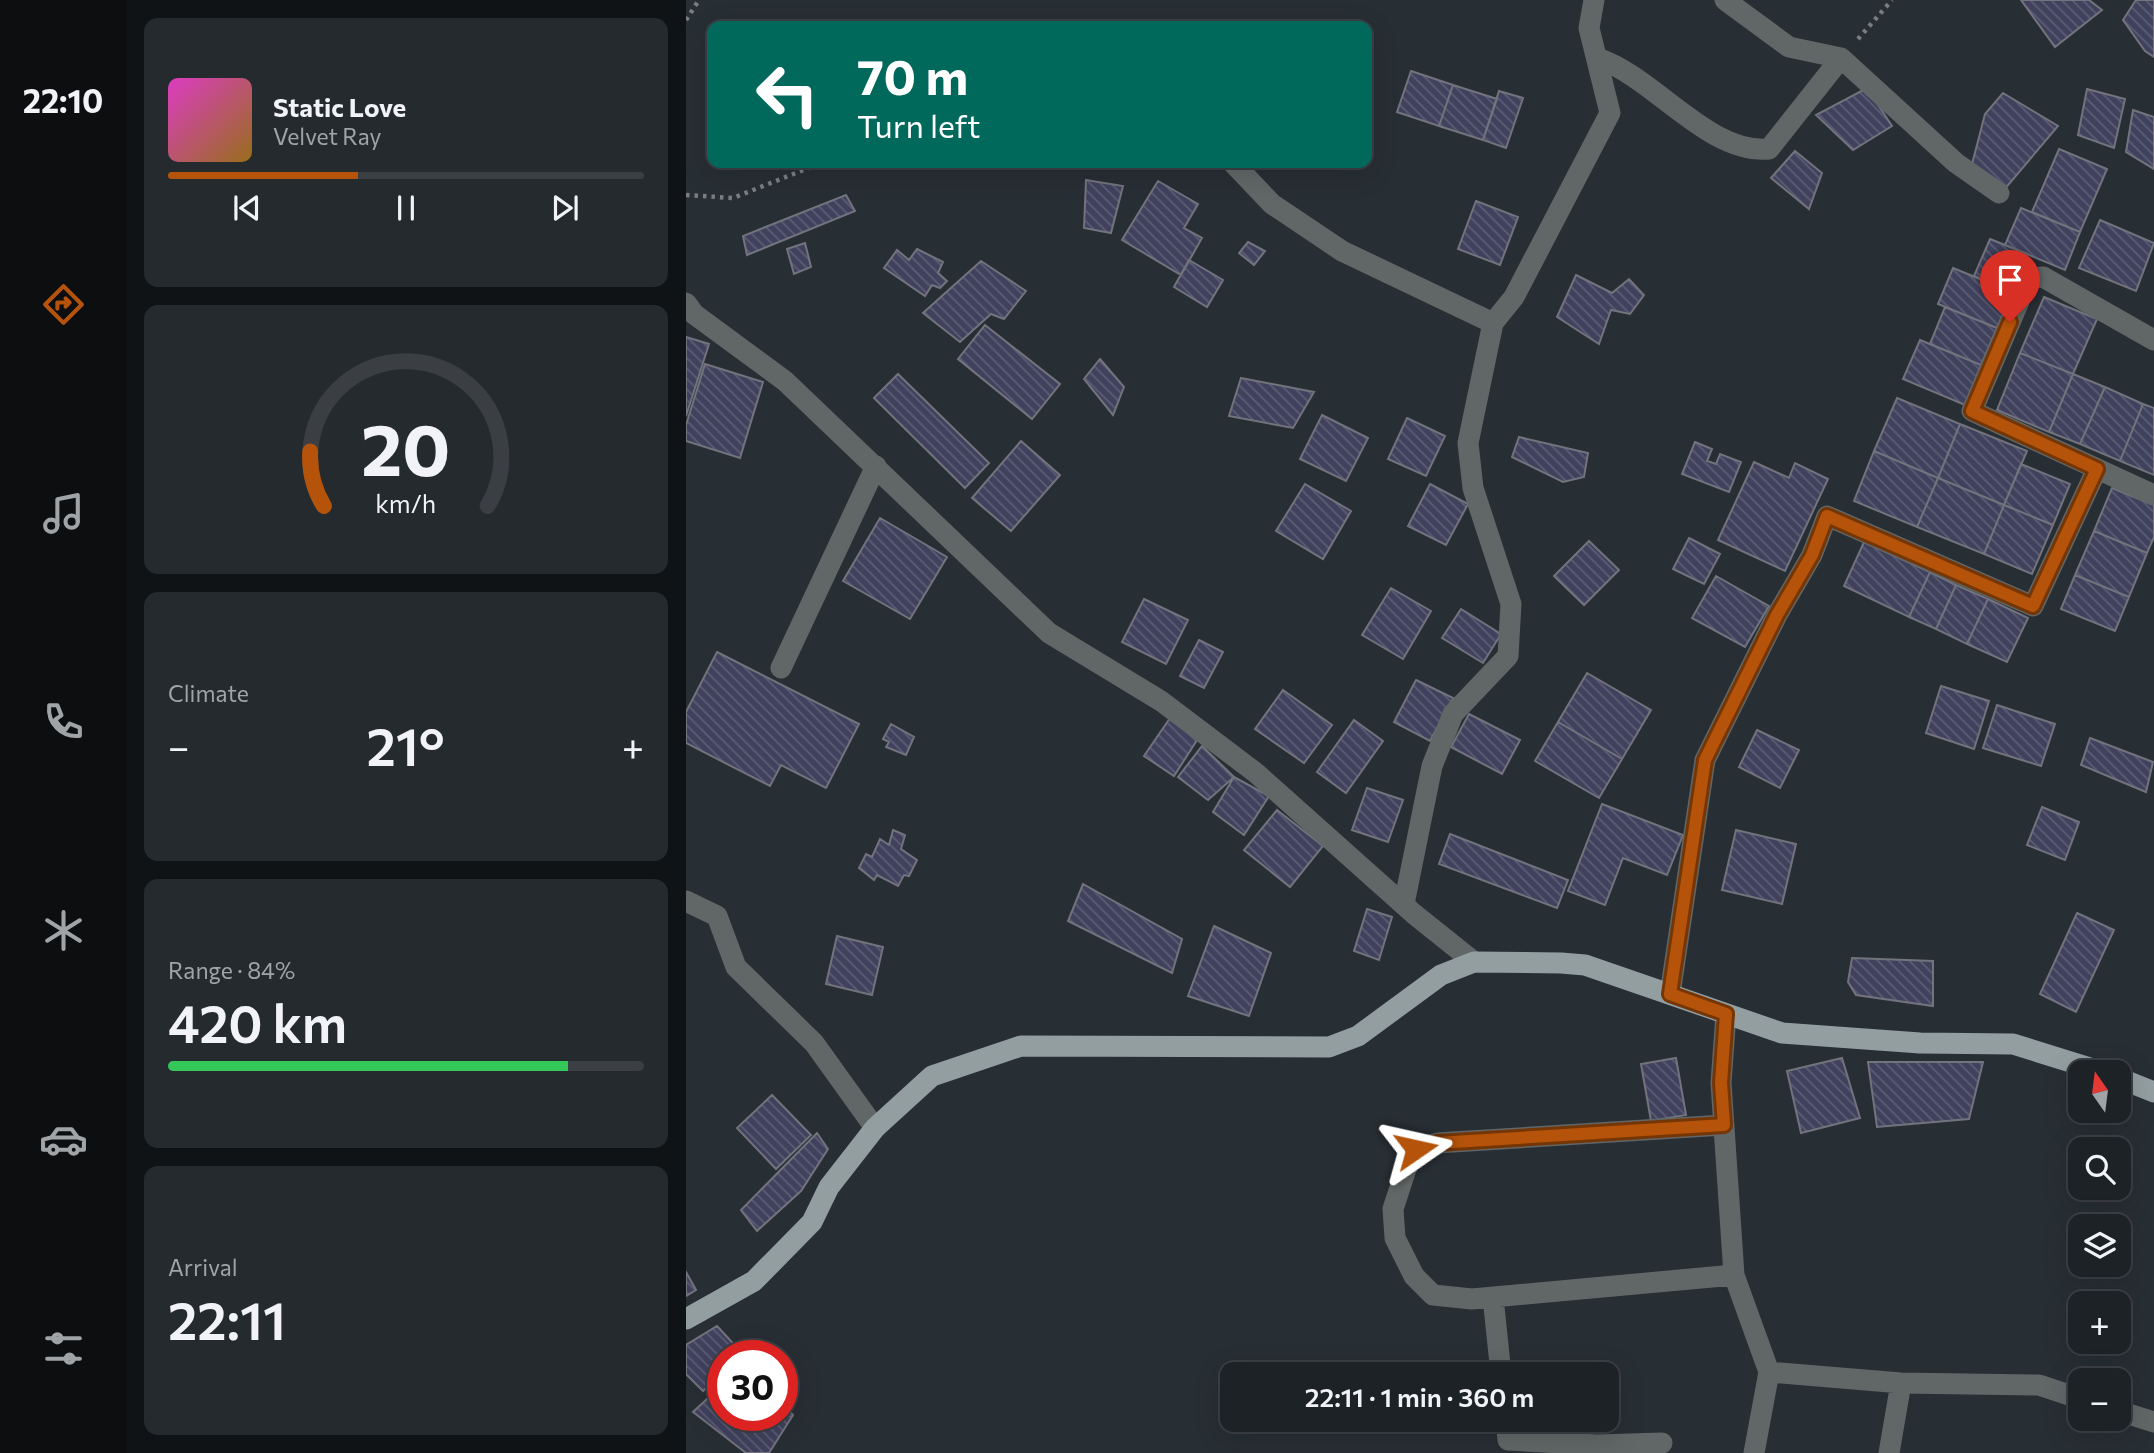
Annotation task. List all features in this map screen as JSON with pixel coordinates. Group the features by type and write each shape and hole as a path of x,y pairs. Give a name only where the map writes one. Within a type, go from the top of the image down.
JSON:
{"main road":[{"path":"686,1319 754,1281 812,1223 830,1187 876,1128 932,1076 1021,1046 1329,1047 1358,1036 1441,975 1474,962 1585,965 1782,1033 1920,1042 2013,1044 2068,1061"},
{"path":"2132,1083 2154,1091"}],"street":[{"path":"1404,904 1432,766 1453,714 1508,656 1511,604 1473,488 1468,443 1493,323 1514,296 1610,113 1589,28 1594,0"},
{"path":"1725,0 1789,47 1841,58 1956,163 1998,193"},
{"path":"1597,58 1620,66 1692,119 1751,150 1769,149 1841,58"},
{"path":"1238,168 1272,204 1342,251 1493,323"},
{"path":"2154,340 2043,277 2029,278 1972,411 2154,495"},
{"path":"689,310 785,381 1049,633 1161,701 1256,773 1474,962"},
{"path":"781,668 876,466"},
{"path":"1670,994 1705,760 1777,615 1812,555 1827,516 2033,606 2097,469"},
{"path":"686,901 717,916 736,967 814,1043 876,1128"},
{"path":"1726,1014 1721,1083 1734,1275 1769,1372 1754,1453"},
{"path":"1724,1125 1437,1143 1416,1149 1406,1169 1393,1209 1395,1238 1414,1276 1433,1295 1472,1299 1734,1275"},
{"path":"1493,1297 1500,1362"},
{"path":"1769,1372 1900,1383 2039,1385 2068,1395"},
{"path":"1889,1453 1900,1383"},
{"path":"2131,1415 2154,1422"},
{"path":"1507,1432 1508,1440 1597,1445 1662,1443"}],"path":[{"path":"686,20 699,0"},
{"path":"1841,58 1892,0"},
{"path":"686,195 733,198 808,168"}],"building":[{"path":"2021,0 2089,0 2102,10 2055,47"},
{"path":"2136,0 2154,0 2154,57 2145,51 2123,20"},
{"path":"1411,71 1453,85 1439,126 1397,112"},
{"path":"1453,85 1497,99 1483,140 1439,126"},
{"path":"1867,88 1892,126 1853,150 1816,115"},
{"path":"2087,89 2125,99 2114,148 2078,135"},
{"path":"1499,91 1523,98 1506,148 1483,140"},
{"path":"2003,93 2058,126 2004,190 1971,168 1985,114"},
{"path":"2133,110 2154,117 2154,169 2126,152"},
{"path":"2059,149 2107,169 2080,232 2032,212"},
{"path":"1795,151 1822,173 1809,209 1771,178"},
{"path":"1086,180 1123,186 1111,233 1084,228"},
{"path":"1158,181 1198,204 1184,228 1202,238 1181,275 1122,240"},
{"path":"846,195 855,211 747,255 743,236"},
{"path":"1476,201 1518,217 1500,265 1458,249"},
{"path":"2021,208 2080,232 2065,270 2005,245"},
{"path":"2100,220 2154,243 2136,291 2079,268"},
{"path":"1990,239 2028,254 2012,292 1974,276"},
{"path":"1248,242 1265,251 1254,265 1239,253"},
{"path":"805,243 811,267 794,274 787,249"},
{"path":"917,249 943,262 938,273 947,281 940,288 932,285 925,296 884,268 897,250 909,260"},
{"path":"1189,260 1223,280 1207,307 1174,287"},
{"path":"981,261 1026,291 1004,319 991,314 960,342 923,313"},
{"path":"1953,268 2012,292 1997,328 1938,304"},
{"path":"1576,275 1612,293 1629,279 1644,295 1630,314 1611,310 1599,344 1557,317"},
{"path":"2044,297 2097,319 2073,374 2020,353"},
{"path":"1945,307 1997,328 1981,365 1930,344"},
{"path":"985,325 1060,384 1032,419 958,359"},
{"path":"686,337 709,344 686,416"},
{"path":"1920,340 1981,365 1965,405 1903,379"},
{"path":"2020,353 2073,374 2049,432 1997,410"},
{"path":"1100,359 1124,387 1113,415 1084,379"},
{"path":"705,364 763,382 740,458 686,441 686,425"},
{"path":"898,374 989,463 965,488 874,398"},
{"path":"2073,374 2105,387 2080,444 2049,432"},
{"path":"1241,378 1314,392 1293,428 1229,416"},
{"path":"2105,387 2143,404 2120,461 2080,444"},
{"path":"1897,398 1960,424 1938,478 1874,451"},
{"path":"2143,404 2154,408 2154,475 2120,461"},
{"path":"1322,415 1368,438 1346,481 1300,459"},
{"path":"1407,418 1445,436 1426,476 1388,459"},
{"path":"1960,424 2027,451 2004,505 1938,478"},
{"path":"1519,437 1588,453 1584,477 1563,482 1512,457"},
{"path":"1021,441 1060,475 1011,531 972,498"},
{"path":"1695,442 1712,449 1707,461 1716,464 1720,454 1741,462 1729,492 1682,474"},
{"path":"1874,451 1938,478 1917,527 1854,501"},
{"path":"1754,462 1789,478 1795,463 1828,479 1785,571 1718,540"},
{"path":"2021,464 2070,484 2053,525 2004,505"},
{"path":"1938,478 2004,505 1984,554 1917,527"},
{"path":"1305,484 1351,511 1323,559 1276,531"},
{"path":"1430,484 1468,504 1446,545 1408,526"},
{"path":"2112,488 2154,505 2154,537 2147,553 2094,531"},
{"path":"2004,505 2053,525 2032,574 1984,554"},
{"path":"880,518 947,557 910,619 843,581"},
{"path":"2094,531 2147,553 2129,597 2075,575"},
{"path":"1689,538 1720,554 1704,584 1673,569"},
{"path":"1589,541 1619,570 1584,605 1554,576"},
{"path":"1864,542 1930,572 1909,617 1844,586"},
{"path":"1930,572 1956,585 1936,629 1909,617"},
{"path":"2075,575 2129,597 2115,631 2061,609"},
{"path":"1716,576 1769,606 1745,647 1692,618"},
{"path":"1956,585 1988,599 1967,644 1936,629"},
{"path":"1391,588 1431,611 1403,659 1362,635"},
{"path":"1144,599 1188,620 1166,664 1122,642"},
{"path":"1988,599 2028,618 2007,662 1967,644"},
{"path":"1461,609 1501,634 1483,663 1442,638"},
{"path":"1199,640 1223,652 1204,688 1180,676"},
{"path":"717,652 859,724 826,788 781,765 770,786 686,743 686,712"},
{"path":"1587,673 1651,710 1622,759 1558,722"},
{"path":"1416,680 1453,698 1430,741 1394,722"},
{"path":"1941,686 1989,701 1974,749 1926,733"},
{"path":"1283,690 1332,725 1304,763 1255,729"},
{"path":"1997,705 2055,724 2041,766 1983,748"},
{"path":"1469,714 1520,740 1502,774 1451,747"},
{"path":"1170,718 1199,737 1174,776 1144,756"},
{"path":"1354,720 1383,741 1346,793 1317,772"},
{"path":"1558,722 1622,759 1599,798 1535,761"},
{"path":"891,724 914,737 906,755 886,747 889,742 883,739"},
{"path":"1757,730 1799,750 1780,788 1739,767"},
{"path":"2090,738 2153,762 2146,792 2081,765"},
{"path":"1202,746 1234,777 1208,800 1178,777"},
{"path":"1234,777 1269,796 1244,835 1213,812"},
{"path":"1367,788 1403,800 1388,842 1352,830"},
{"path":"1602,804 1683,835 1667,875 1623,858 1605,905 1568,891"},
{"path":"2042,807 2079,822 2065,860 2027,845"},
{"path":"1277,810 1323,846 1290,887 1244,850"},
{"path":"893,830 905,835 901,849 917,860 909,876 904,875 898,886 877,875 874,880 859,868 866,854 872,857 880,839 889,845"},
{"path":"1736,830 1796,844 1782,904 1722,890"},
{"path":"1450,834 1568,880 1557,908 1439,864"},
{"path":"1083,884 1182,939 1172,973 1068,921"},
{"path":"1367,909 1392,917 1379,960 1354,951"},
{"path":"2077,913 2114,930 2076,1012 2040,994"},
{"path":"1214,926 1271,953 1249,1016 1188,996"},
{"path":"837,936 883,947 872,995 826,984"},
{"path":"1852,958 1933,961 1933,1006 1856,995 1848,982"},
{"path":"1676,1058 1686,1115 1651,1121 1641,1064"},
{"path":"1842,1058 1860,1118 1801,1133 1787,1071"},
{"path":"1868,1062 1983,1062 1969,1119 1877,1127"},
{"path":"772,1095 811,1135 776,1169 737,1128"},
{"path":"817,1133 828,1149 801,1191 757,1231 741,1210"},
{"path":"686,1272 696,1290 686,1296"},
{"path":"717,1326 730,1340 707,1340 707,1387 703,1391 686,1374 686,1345"},
{"path":"707,1399 707,1423 693,1412"},
{"path":"718,1431 783,1431 769,1453 746,1453"}],"route":[{"path":"1416,1149 1437,1143 1724,1125 1721,1083 1726,1014 1670,994 1705,760 1777,615 1812,555 1827,516 2033,606 2097,469 1972,411 2010,322"}]}
